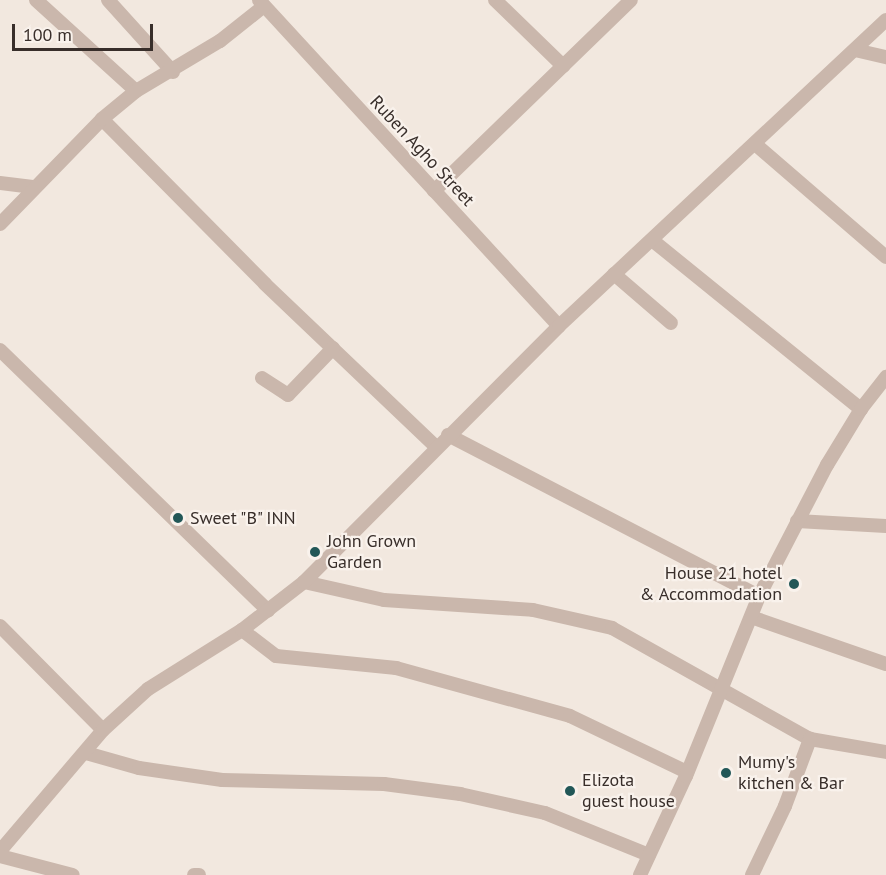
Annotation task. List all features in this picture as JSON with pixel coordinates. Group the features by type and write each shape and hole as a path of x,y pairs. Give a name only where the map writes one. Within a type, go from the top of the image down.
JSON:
{"street":[{"path":"36,0 136,91"},
{"path":"108,0 173,72"},
{"path":"495,0 563,66"},
{"path":"434,191 631,0"},
{"path":"0,224 102,119 136,91 173,72 261,3"},
{"name":"Ruben Agho Street","path":"261,3 558,326"},
{"path":"0,851 86,753 103,730 148,689 242,630 304,582 558,326 886,20"},
{"path":"855,50 886,57"},
{"path":"102,119 436,447"},
{"path":"755,144 886,257"},
{"path":"0,183 35,188"},
{"path":"652,240 861,409"},
{"path":"614,274 671,323"},
{"path":"262,378 288,395 333,348"},
{"path":"0,350 268,611"},
{"path":"640,875 687,772 759,596 797,521 861,409 886,377"},
{"path":"448,435 759,596"},
{"path":"797,521 886,526"},
{"path":"304,582 384,600 483,604 579,619 612,628 721,688 758,713 810,739 886,752"},
{"path":"751,616 886,664"},
{"path":"0,626 103,730"},
{"path":"242,630 276,656 396,668 570,716 687,772"},
{"path":"753,875 785,806 810,739"},
{"path":"86,753 138,768 222,780 384,784 460,794 545,813 649,855"},
{"path":"0,856 73,875"}],"place":[{"name":"Sweet \"B\" INN","path":"178,518"},
{"name":"John Grown Garden","path":"315,552"},
{"name":"House 21 hotel & Accommodation","path":"794,584"},
{"name":"Mumy's kitchen & Bar","path":"726,773"},
{"name":"Elizota guest house","path":"570,791"}]}
